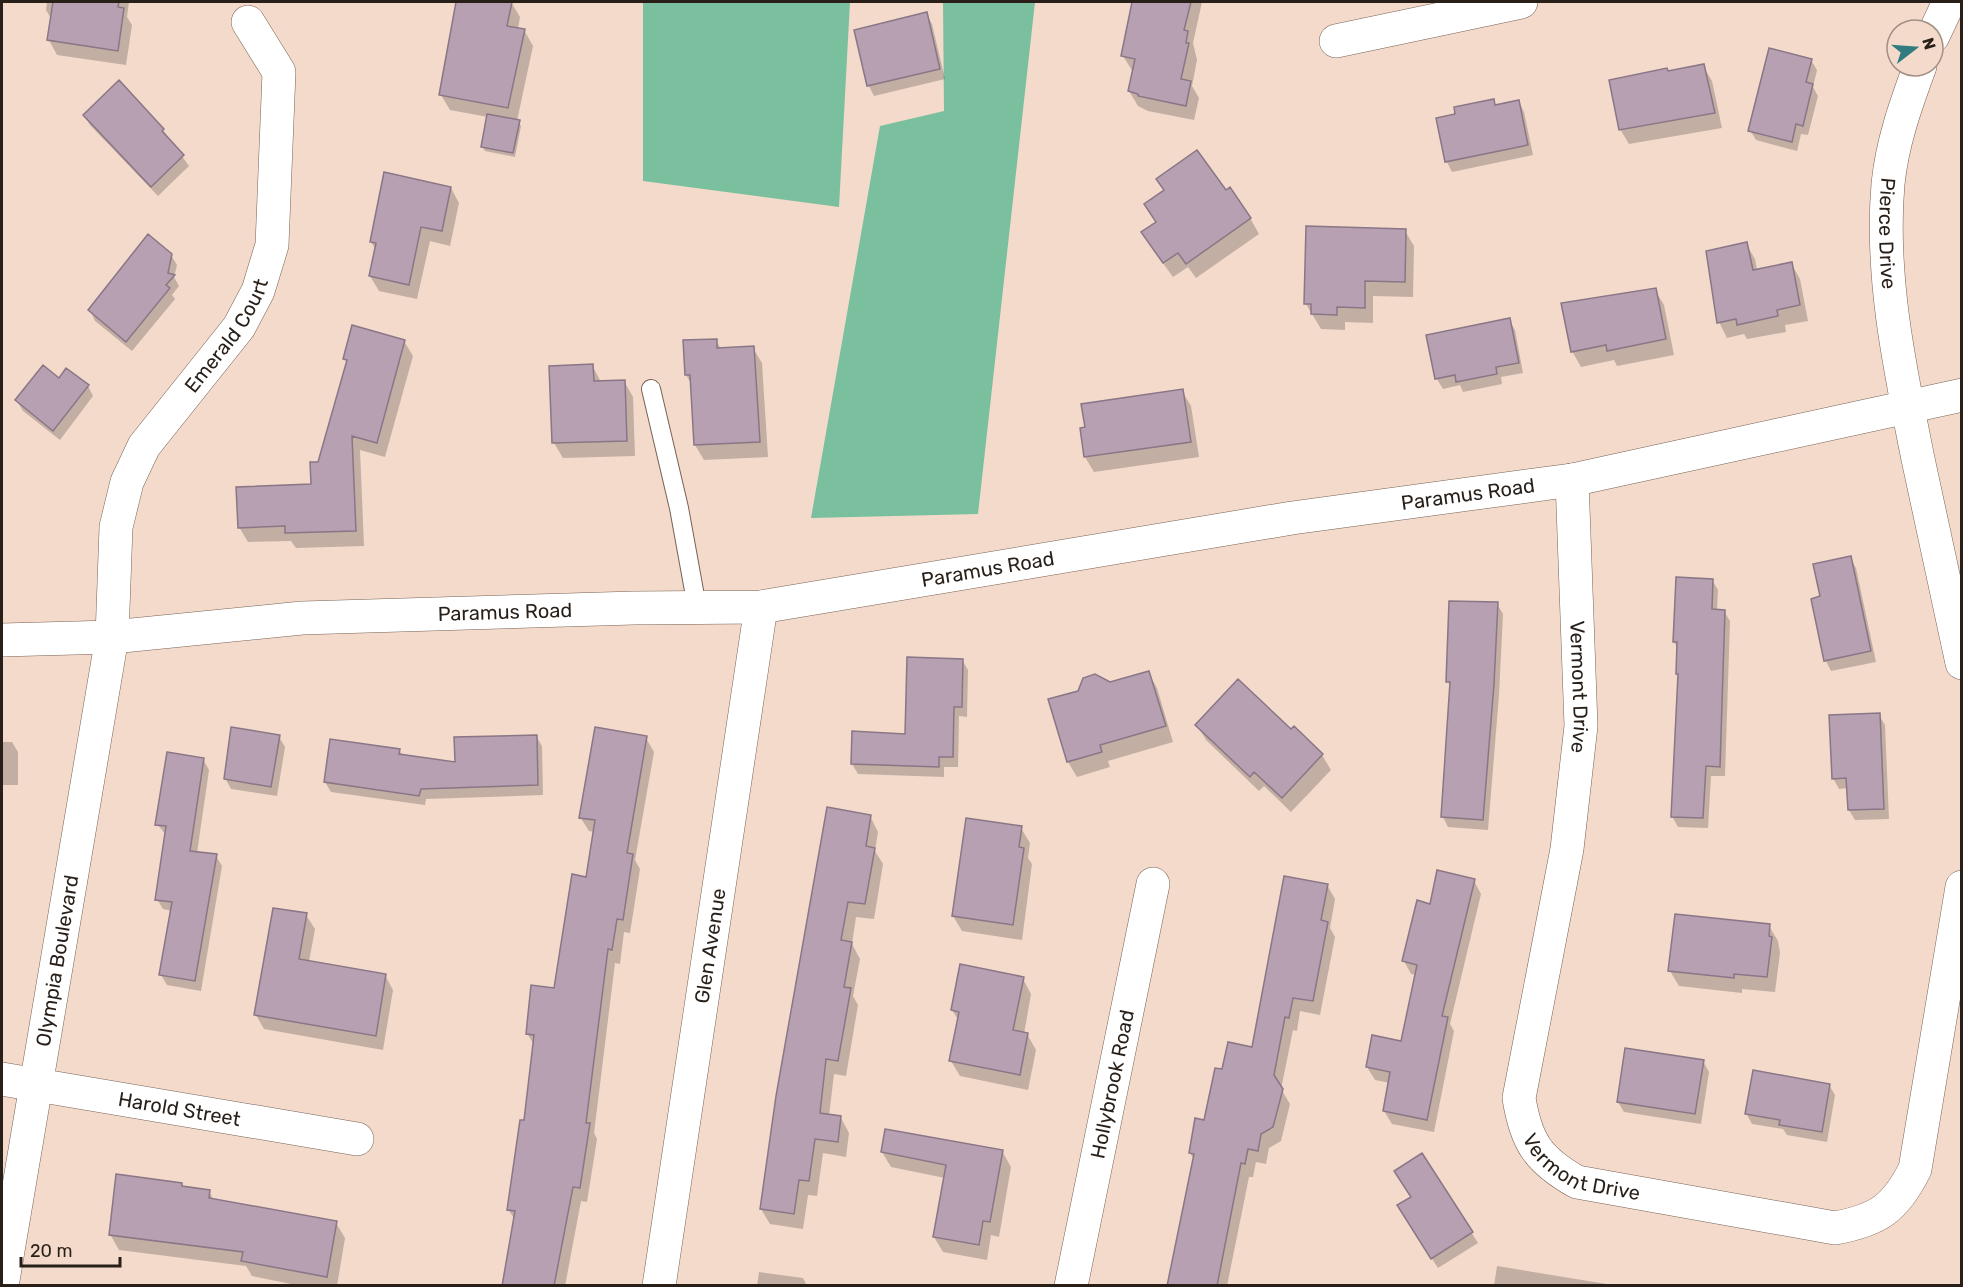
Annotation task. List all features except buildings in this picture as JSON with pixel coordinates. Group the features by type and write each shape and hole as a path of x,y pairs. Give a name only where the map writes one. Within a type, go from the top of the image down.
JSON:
{"street":[{"path":"1336,41 1521,2"},
{"path":"1941,18 1949,2"},
{"name":"Emerald Court","path":"112,637 116,527 127,482 144,446 239,327 258,291 272,245 279,72 248,22"},
{"name":"Pierce Drive","path":"1907,405 1889,294 1886,242 1888,182 1900,123 1916,78"},
{"name":"Paramus Road","path":"2,640 112,637 302,618 761,607 1292,518 1572,480 1907,405 1962,395"},
{"path":"1907,405 1962,663"},
{"name":"Vermont Drive","path":"1572,480 1581,726 1567,849 1519,1098 1523,1125 1533,1147 1553,1168 1577,1182 1835,1228 1862,1223 1886,1211 1904,1191 1915,1169 1962,887"},
{"name":"Glen Avenue","path":"659,1286 761,607"},
{"name":"Olympia Boulevard","path":"2,1286 112,637"},
{"name":"Hollybrook Road","path":"1071,1286 1153,884"},
{"name":"Harold Street","path":"2,1079 357,1139"}],"lane":[{"path":"651,389 679,507 697,607"}],"green space":[{"path":"643,2 850,2 839,207 643,181"},
{"path":"943,2 1035,2 978,514 811,518 880,126 944,111"}]}
